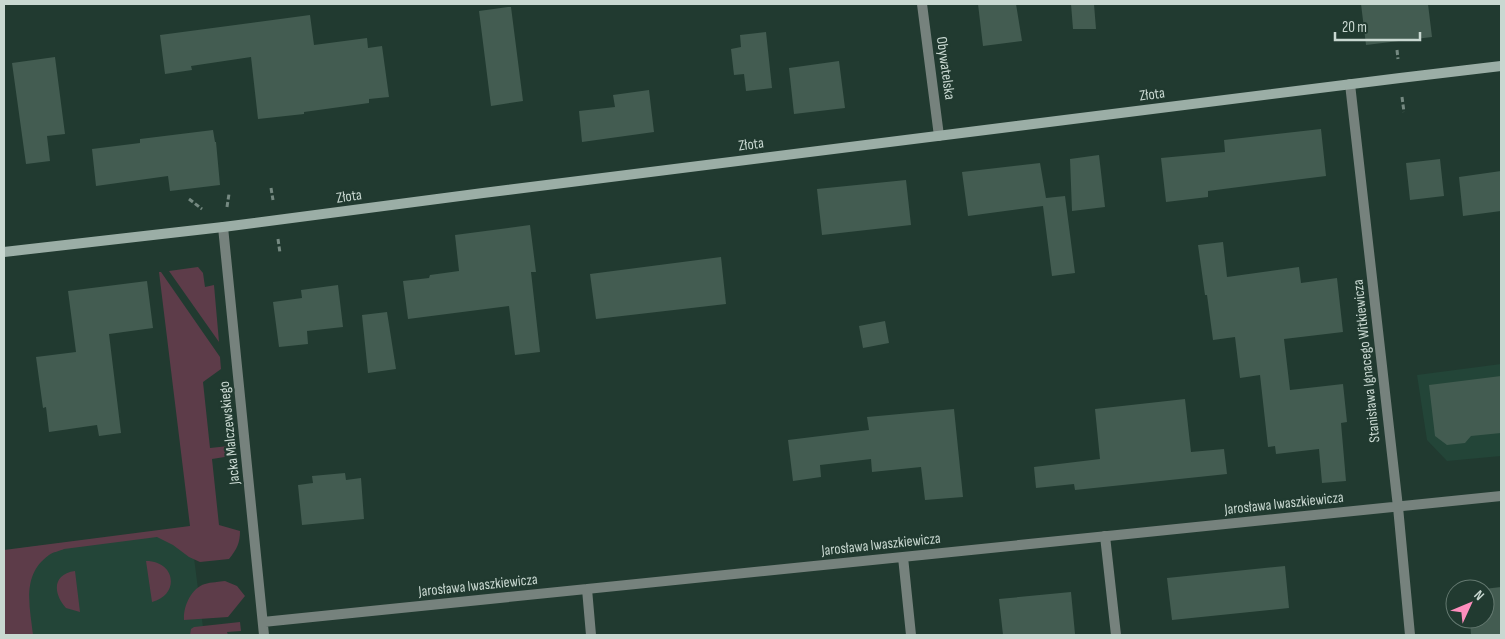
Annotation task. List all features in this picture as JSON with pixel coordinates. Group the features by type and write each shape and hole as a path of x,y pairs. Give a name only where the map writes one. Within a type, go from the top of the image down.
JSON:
{"street":[{"name":"Obywatelska","path":"922,4 939,136"},
{"name":"Złota","path":"4,252 223,228 473,194 1501,66"},
{"name":"Stanisława Ignacego Witkiewicza","path":"1350,84 1398,507 1410,635"},
{"name":"Jacka Malczewskiego","path":"223,228 264,635"},
{"name":"Jarosława Iwaszkiewicza","path":"263,622 1501,496"},
{"path":"1105,536 1116,635"},
{"path":"903,557 911,635"},
{"path":"587,589 591,635"}],"shaded area":[{"path":"198,267 203,273 205,287 214,285 219,342 169,271"},
{"path":"159,272 161,272 220,357 221,369 203,382 210,448 229,446 231,456 212,459 219,525 240,531 238,546 229,559 200,562 157,537 64,549 54,552 40,563 34,572 31,582 29,603 33,635 4,635 4,550 190,526"},
{"path":"1501,364 1501,456 1447,461 1427,440 1417,375"},
{"path":"190,527 204,635 31,635 21,548"},
{"path":"146,561 156,562 164,566 171,579 167,593 152,602"},
{"path":"75,571 80,612 66,608 57,591 57,585 62,576"},
{"path":"225,581 237,586 245,596 228,617 184,620 185,609 196,589 212,582"},
{"path":"240,622 241,631 227,632 228,635 190,635 191,629 194,627"}],"building":[{"path":"978,4 1016,4 1022,41 983,46"},
{"path":"1071,4 1094,4 1096,29 1073,29"},
{"path":"1361,4 1428,4 1432,37 1366,45"},
{"path":"511,7 523,101 491,106 479,11"},
{"path":"310,15 314,45 367,38 368,48 382,46 389,97 369,99 369,103 304,112 304,114 258,119 251,57 191,66 192,70 165,74 160,35"},
{"path":"766,32 772,88 746,91 744,74 734,75 731,49 741,47 740,35"},
{"path":"55,57 65,134 47,136 50,161 26,164 12,63"},
{"path":"839,61 845,108 794,114 789,68"},
{"path":"649,90 654,132 582,142 579,111 615,107 613,95"},
{"path":"1321,129 1326,176 1208,191 1208,197 1166,202 1161,158 1225,152 1224,140"},
{"path":"213,130 220,185 170,191 168,176 96,186 92,149 140,143 140,139"},
{"path":"1099,155 1105,207 1072,211 1070,159"},
{"path":"1440,159 1444,196 1410,200 1406,163"},
{"path":"1040,163 1046,198 1065,196 1075,273 1052,276 1043,206 968,216 962,172"},
{"path":"1501,171 1501,211 1463,216 1459,177"},
{"path":"906,180 911,225 822,235 817,189"},
{"path":"530,225 536,272 531,272 540,352 515,355 509,306 408,319 403,281 429,278 430,275 459,271 455,235"},
{"path":"1223,242 1227,277 1299,267 1301,283 1337,278 1343,332 1284,339 1290,390 1343,384 1347,422 1341,423 1346,481 1322,483 1319,449 1276,454 1275,446 1268,447 1260,375 1240,378 1235,337 1213,340 1198,245"},
{"path":"721,257 726,304 596,319 590,274"},
{"path":"147,281 153,328 109,334 121,433 99,436 97,425 49,432 46,407 43,408 36,357 76,352 68,291"},
{"path":"338,285 343,327 307,331 308,344 279,347 273,302 302,298 301,290"},
{"path":"387,312 396,369 368,373 362,315"},
{"path":"885,321 889,343 863,348 859,326"},
{"path":"1501,376 1501,433 1471,436 1465,443 1447,445 1435,436 1429,385"},
{"path":"1185,399 1191,452 1224,449 1227,474 1075,490 1074,484 1036,488 1034,467 1100,459 1095,409"},
{"path":"954,409 963,497 925,500 921,467 872,472 871,459 820,465 821,477 793,481 788,440 869,430 867,417"},
{"path":"345,473 346,480 361,478 364,519 302,525 298,485 313,483 312,476"},
{"path":"1285,566 1289,608 1172,620 1167,578"},
{"path":"1501,587 1501,635 1471,635 1471,629 1495,629 1495,588"},
{"path":"1071,592 1075,634 1003,635 999,599"}]}
